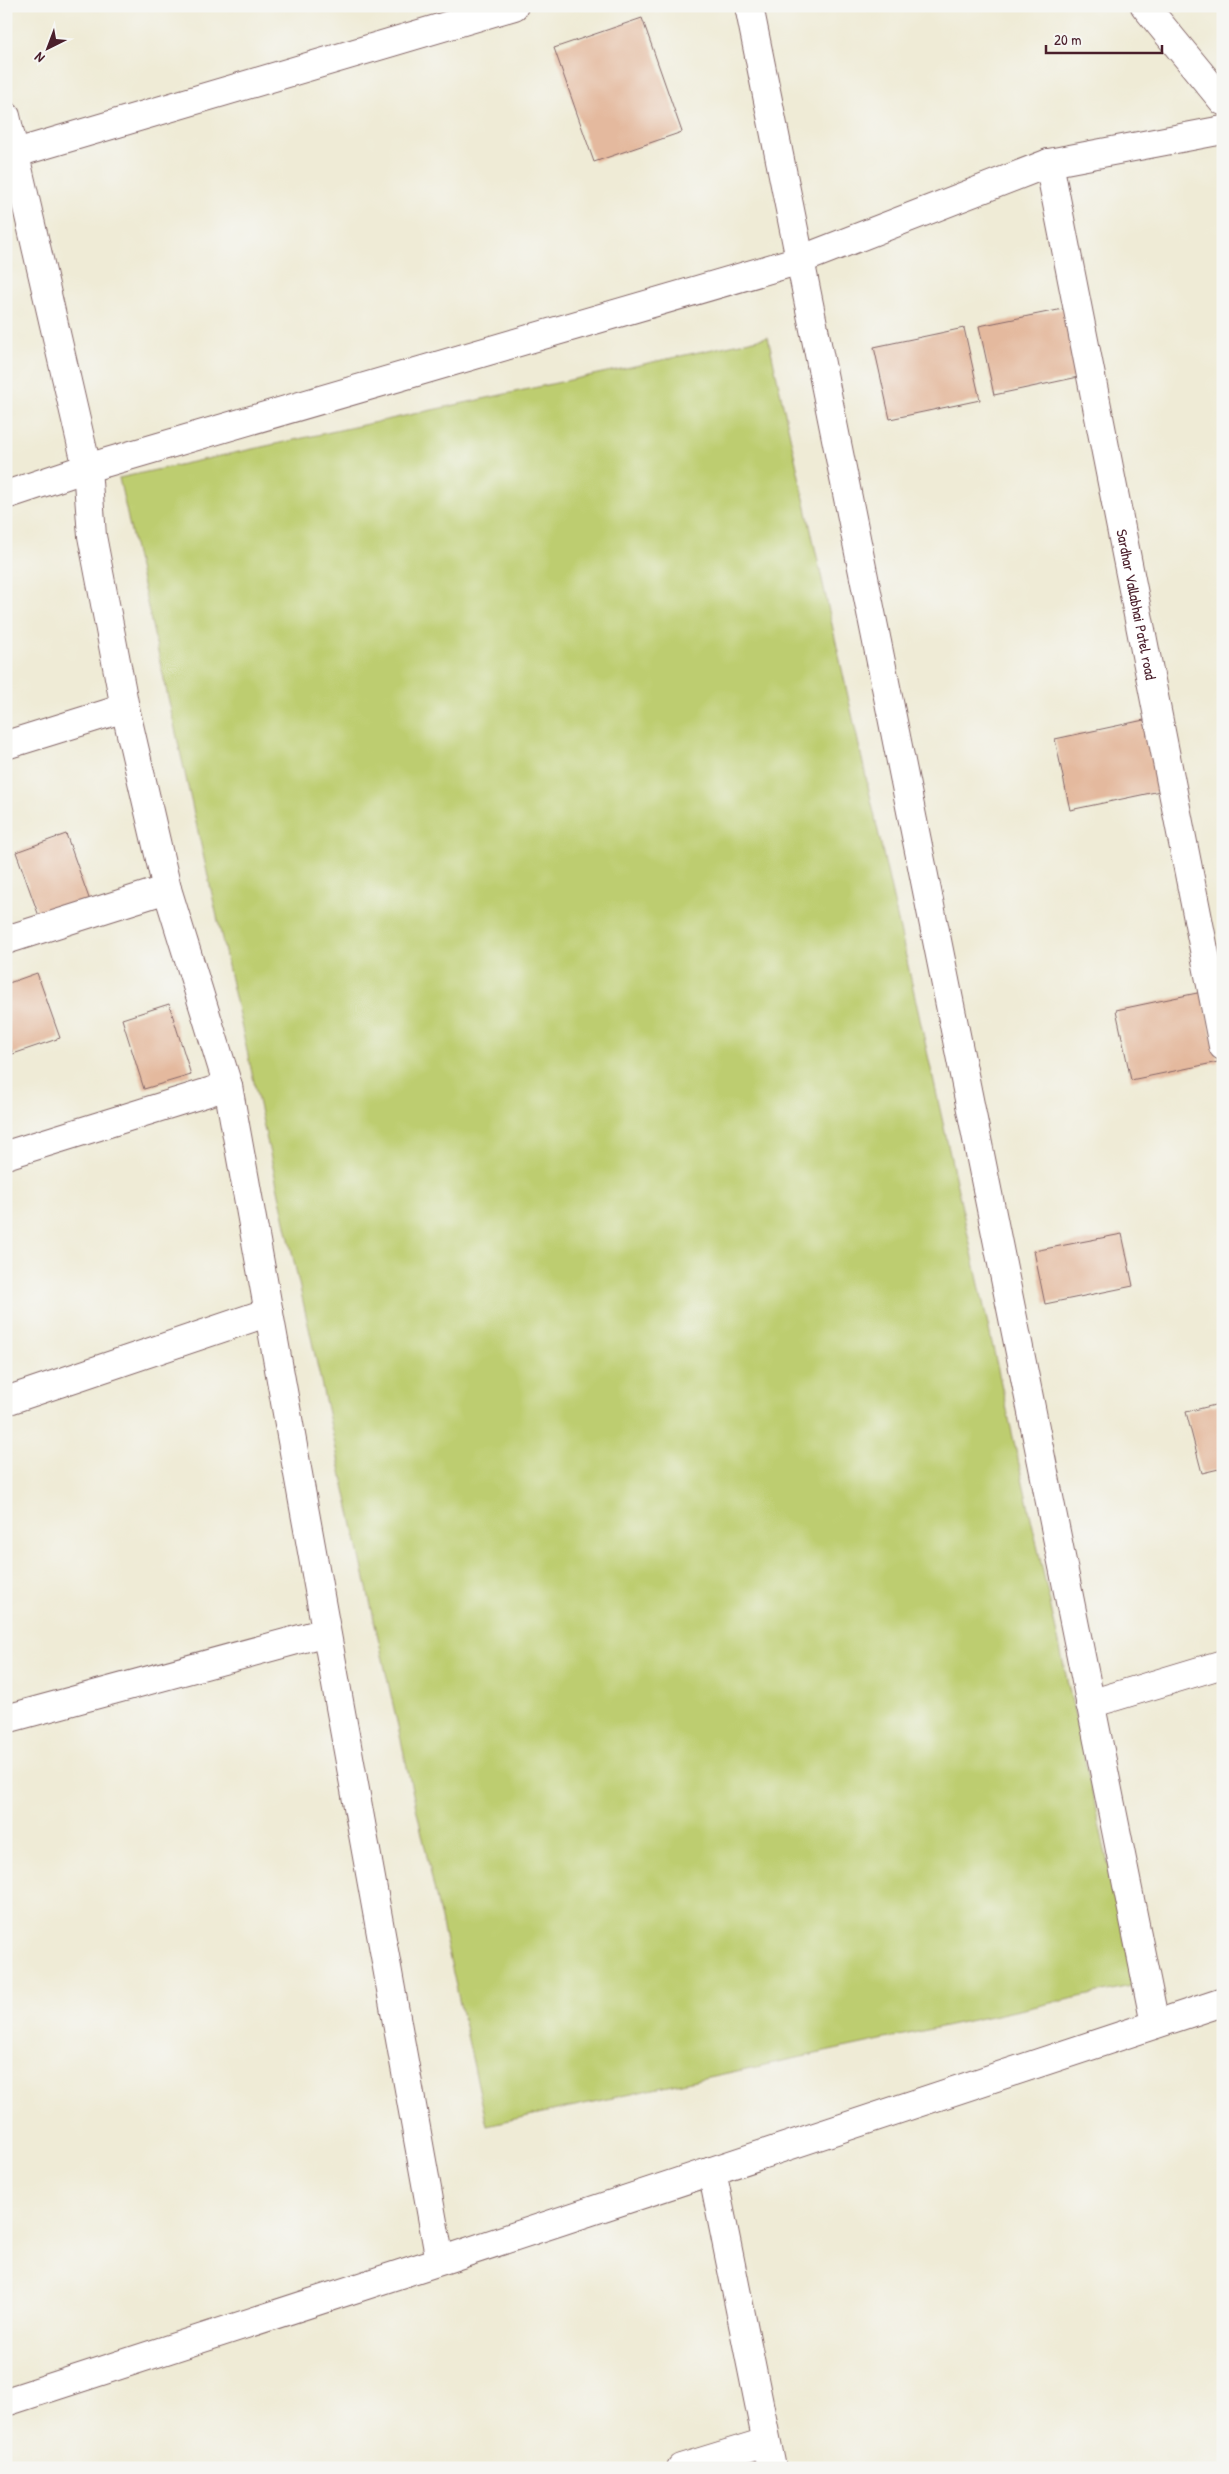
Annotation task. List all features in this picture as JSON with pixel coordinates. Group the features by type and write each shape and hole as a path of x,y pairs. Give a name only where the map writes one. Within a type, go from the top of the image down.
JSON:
{"street":[{"path":"10,155 514,6"},
{"path":"749,6 1155,2024"},
{"path":"1145,6 1223,102"},
{"path":"6,116 10,155 87,468 92,536 125,708 166,889 228,1086 440,2261"},
{"path":"6,495 87,468 800,260 1049,163 1223,130"},
{"name":"Sardhar Vallabhai Patel road","path":"1049,163 1223,1046"},
{"path":"6,746 125,708"},
{"path":"6,940 166,889"},
{"path":"6,1156 228,1086"},
{"path":"6,1401 269,1312"},
{"path":"6,1719 326,1632"},
{"path":"1090,1704 1223,1664"},
{"path":"6,2402 440,2261 1223,2002"},
{"path":"712,2171 772,2468"},
{"path":"681,2468 766,2442"}],"green space":[{"path":"768,337 1135,1985 487,2125 119,478"}],"building":[{"path":"642,18 682,132 594,162 554,48"},
{"path":"1068,308 1083,376 994,395 979,326"},
{"path":"964,328 980,400 890,419 874,347"},
{"path":"1144,720 1160,791 1070,810 1055,739"},
{"path":"66,834 90,901 40,919 16,852"},
{"path":"37,973 60,1038 13,1054 6,1036 6,984"},
{"path":"1202,992 1218,1062 1131,1080 1116,1010"},
{"path":"169,1004 191,1075 144,1089 122,1019"},
{"path":"1122,1234 1133,1286 1045,1304 1034,1251"},
{"path":"1223,1403 1223,1468 1202,1473 1186,1412"}]}
